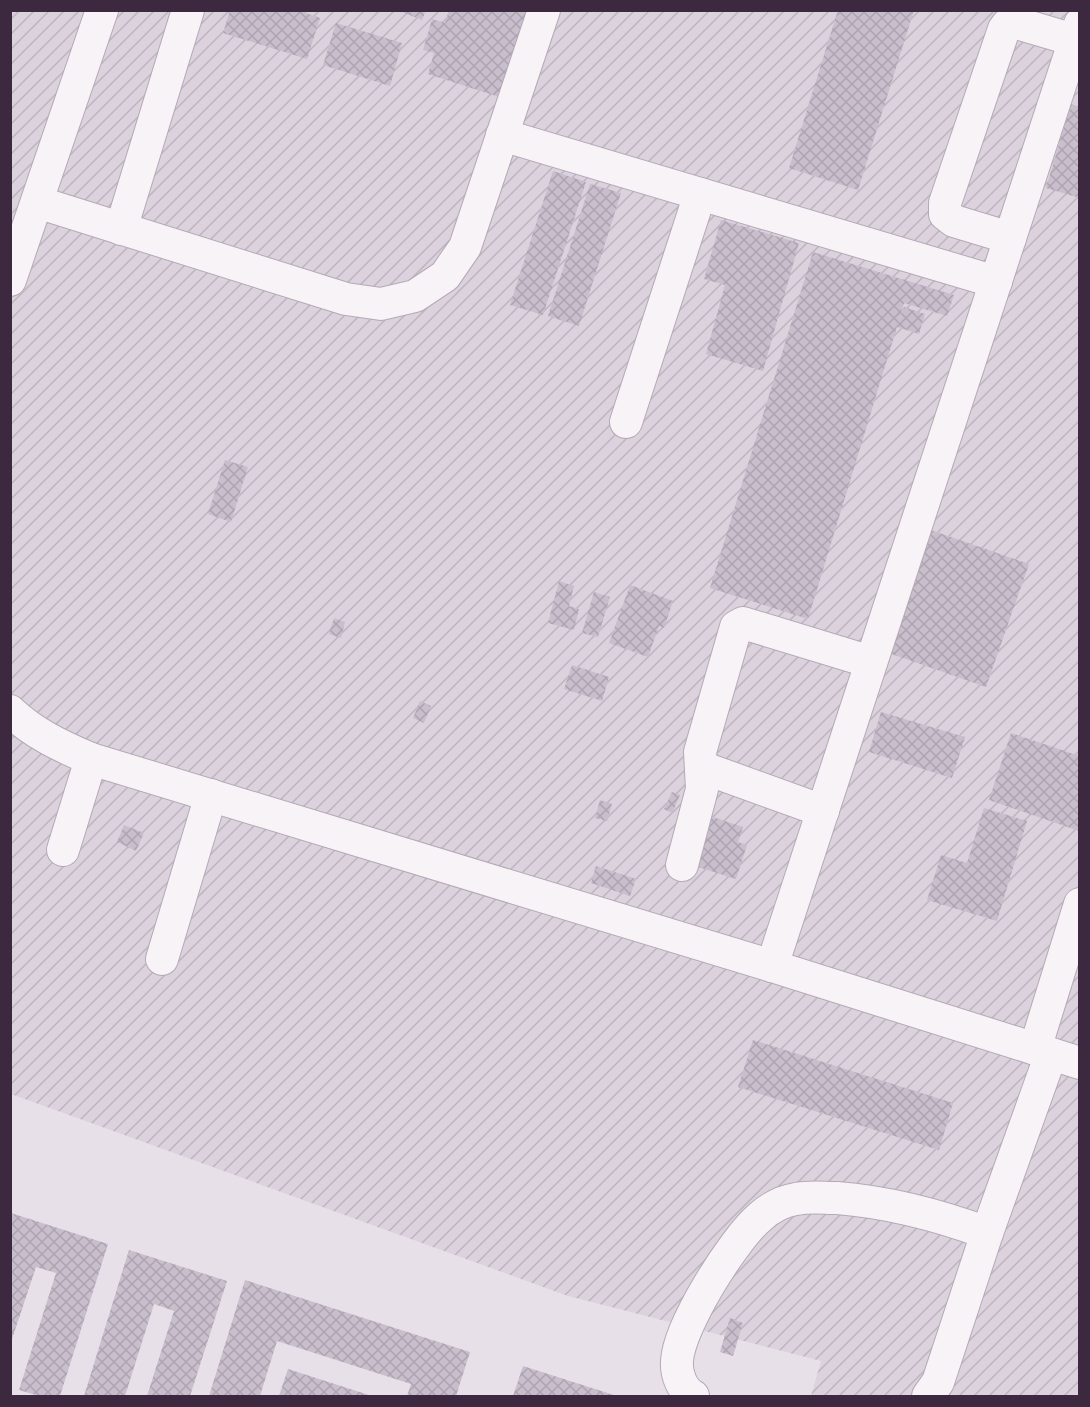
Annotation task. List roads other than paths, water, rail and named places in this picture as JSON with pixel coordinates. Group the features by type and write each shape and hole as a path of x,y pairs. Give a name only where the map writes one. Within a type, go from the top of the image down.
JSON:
{"lane":[{"path":"10,280 102,10"},
{"path":"121,229 188,10"},
{"path":"37,202 346,299 381,304 415,296 445,276 465,247 544,10"},
{"path":"772,966 872,662 996,282 1077,32 1008,17 1008,25 1002,34 944,208 945,214 954,221 1010,238"},
{"path":"502,135 996,282"},
{"path":"626,422 700,194"},
{"path":"682,865 702,789 700,752 736,627 743,623 872,662"},
{"path":"10,711 19,720 54,743 91,759 772,966 1055,1055"},
{"path":"63,850 91,759"},
{"path":"701,767 823,810"},
{"path":"162,959 211,795"},
{"path":"928,1396 938,1382 987,1233 1055,1055 1080,904"},
{"path":"693,1396 689,1394 679,1379 676,1362 693,1314 708,1286 744,1233 759,1217 776,1205 796,1199 816,1197 863,1201 920,1211 987,1233"}]}
